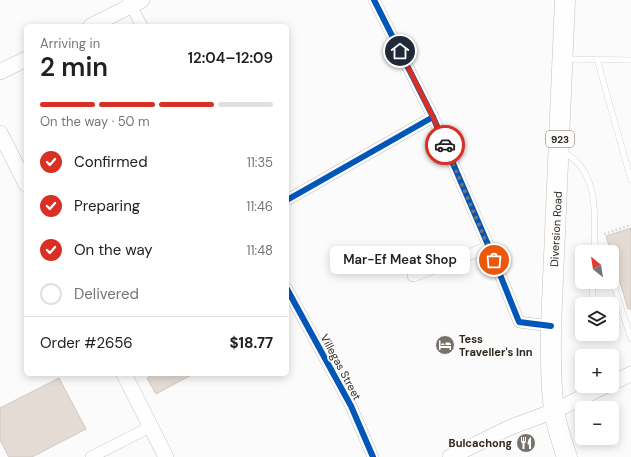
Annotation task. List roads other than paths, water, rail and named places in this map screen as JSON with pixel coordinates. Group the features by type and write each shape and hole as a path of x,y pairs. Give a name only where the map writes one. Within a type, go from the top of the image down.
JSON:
{"highway":[{"name":"Diversion Road","path":"565,0 564,59 551,326 551,367 554,411 567,457"}],"street":[{"path":"374,0 433,117 489,248 518,322 551,326"},
{"path":"95,24 134,2 141,24"},
{"path":"0,72 24,60"},
{"path":"289,199 433,117"},
{"path":"0,133 24,180"},
{"path":"413,276 489,248"},
{"name":"Villegas Street","path":"289,293 351,406 373,457"},
{"path":"619,380 631,374"},
{"path":"125,376 166,457"},
{"path":"450,457 511,427 554,411 591,393"},
{"path":"91,457 150,427"}],"lane":[{"path":"564,59 631,60"},
{"path":"597,59 631,180"},
{"path":"559,150 569,155 577,162 584,171 590,184 594,199 594,245"},
{"path":"615,289 631,339"}],"place":[{"name":"Mar-Ef Meat Shop","path":"494,260"},
{"name":"Tess Traveller's Inn","path":"445,345"},
{"name":"Bulcachong","path":"526,443"}]}
